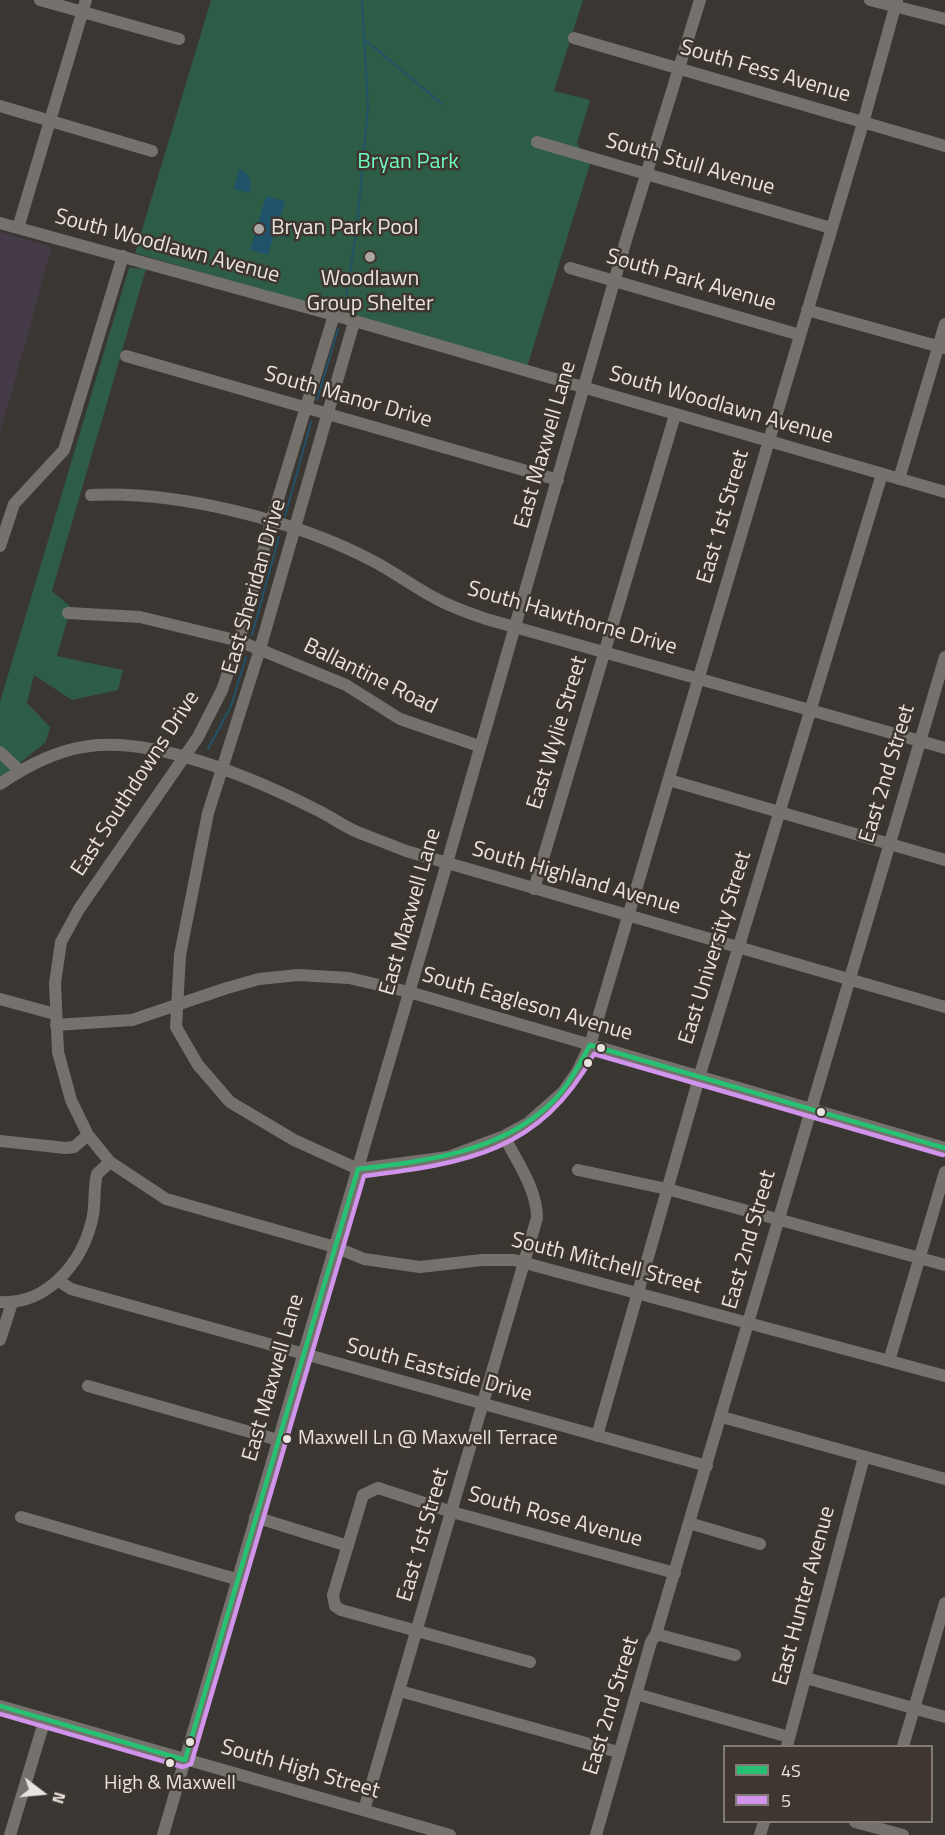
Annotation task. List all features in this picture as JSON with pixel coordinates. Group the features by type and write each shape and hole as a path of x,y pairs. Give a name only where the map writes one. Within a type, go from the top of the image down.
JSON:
{"street":[{"path":"40,0 179,39"},
{"path":"18,228 86,0"},
{"name":"East Maxwell Lane","path":"163,1835 236,1579 410,992 478,746 516,626 615,280 700,0"},
{"path":"870,0 897,3 945,19"},
{"name":"East 1st Street","path":"358,1169 448,1157 504,1136 542,1112 563,1092 577,1072 590,1045 897,3"},
{"name":"South Fess Avenue","path":"574,38 945,146"},
{"path":"0,106 152,152"},
{"name":"South Stull Avenue","path":"537,142 831,228"},
{"name":"South Woodlawn Avenue","path":"0,223 334,315 945,492"},
{"path":"0,546 14,504 64,450 123,256"},
{"name":"South Park Avenue","path":"570,268 800,335"},
{"name":"South Park Avenue","path":"807,310 942,348"},
{"name":"East Southdowns Drive","path":"88,1136 67,1088 58,1052 57,964 64,933 184,757 217,701 239,642 271,522 334,315"},
{"name":"East Sheridan Drive","path":"354,322 260,650 220,769 193,884 178,973 176,1027 184,1046 225,1097 294,1140 358,1169"},
{"path":"899,479 942,348 945,324"},
{"name":"South Manor Drive","path":"126,357 558,480"},
{"name":"East Wylie Street","path":"534,889 675,415"},
{"name":"East University Street","path":"597,1436 737,948 882,474"},
{"name":"South Hawthorne Drive","path":"91,495 122,494 180,500 271,522 344,547 374,561 456,608 945,748"},
{"name":"Ballantine Road","path":"68,613 146,618 239,642 346,685 400,719 478,746"},
{"name":"East 2nd Street","path":"596,1835 618,1752 651,1642 657,1634 722,1417 777,1219 945,657"},
{"name":"South Highland Avenue","path":"0,784 50,755 105,744 184,757 273,789 353,830 406,851 945,1007"},
{"path":"0,752 20,771"},
{"path":"669,780 780,810 945,860"},
{"name":"South Eagleson Avenue","path":"0,999 56,1020 132,1020 259,980 298,975 349,978 410,992 945,1148"},
{"path":"0,1141 66,1148 74,1147 88,1136"},
{"name":"South Mitchell Street","path":"88,1136 110,1162 166,1199 334,1247 364,1259 408,1266 493,1259 525,1262 945,1376"},
{"name":"East 1st Street","path":"364,1810 537,1218 537,1203 504,1136"},
{"path":"0,1340 6,1302 37,1296 59,1281 72,1264 89,1232 94,1213 97,1174 110,1162"},
{"path":"578,1170 667,1189 945,1265"},
{"path":"889,1361 945,1172"},
{"name":"South Eastside Drive","path":"59,1281 71,1289 707,1466"},
{"path":"87,1386 278,1440"},
{"path":"722,1417 945,1479"},
{"name":"East Hunter Avenue","path":"788,1742 807,1678 864,1457"},
{"name":"South Rose Avenue","path":"348,1546 361,1499 375,1488 452,1512 675,1573"},
{"path":"21,1516 236,1579"},
{"path":"255,1517 348,1546 333,1595 335,1606 530,1662"},
{"path":"689,1523 760,1544"},
{"path":"903,1745 945,1603"},
{"path":"657,1634 735,1655"},
{"path":"807,1678 945,1717"},
{"path":"400,1691 618,1752"},
{"path":"636,1694 788,1742"},
{"name":"South High Street","path":"0,1706 450,1835"},
{"path":"10,1835 45,1719"},
{"path":"862,1823 903,1835"}],"shaded area":[{"path":"0,232 52,247 0,434"}],"green space":[{"name":"Bryan Park","path":"211,0 583,0 554,91 590,100 577,143 590,164 527,367 135,253"},
{"path":"129,268 146,269 52,591 71,607 57,656 123,670 118,690 72,700 34,675 27,703 50,727 46,742 2,777 0,776 0,702"}],"water":[{"path":"239,169 250,179 249,193 234,189"},
{"path":"266,196 285,201 279,222 292,226 288,238 274,234 268,255 250,250"}],"waterway":[{"path":"346,298 357,226 368,107 362,0"},
{"path":"364,39 442,104"},
{"path":"317,400 338,329"},
{"path":"285,516 311,422"},
{"path":"252,635 279,537"},
{"path":"208,749 231,706 246,657"}],"transit line":[{"name":"4S","path":"0,1706 185,1760 358,1169 434,1158 459,1152 506,1135 528,1122 555,1099 572,1077 590,1045 945,1148"},
{"name":"5","path":"0,1714 183,1767 191,1764 364,1176 436,1165 468,1158 497,1147 525,1132 550,1113 573,1087 594,1054 943,1155"}],"place":[{"name":"Bryan Park Pool","path":"259,229"},
{"name":"Woodlawn Group Shelter","path":"370,257"},
{"name":"Maxwell Ln @ Maxwell Terrace","path":"287,1439"},
{"name":"High & Maxwell","path":"170,1763"}]}
